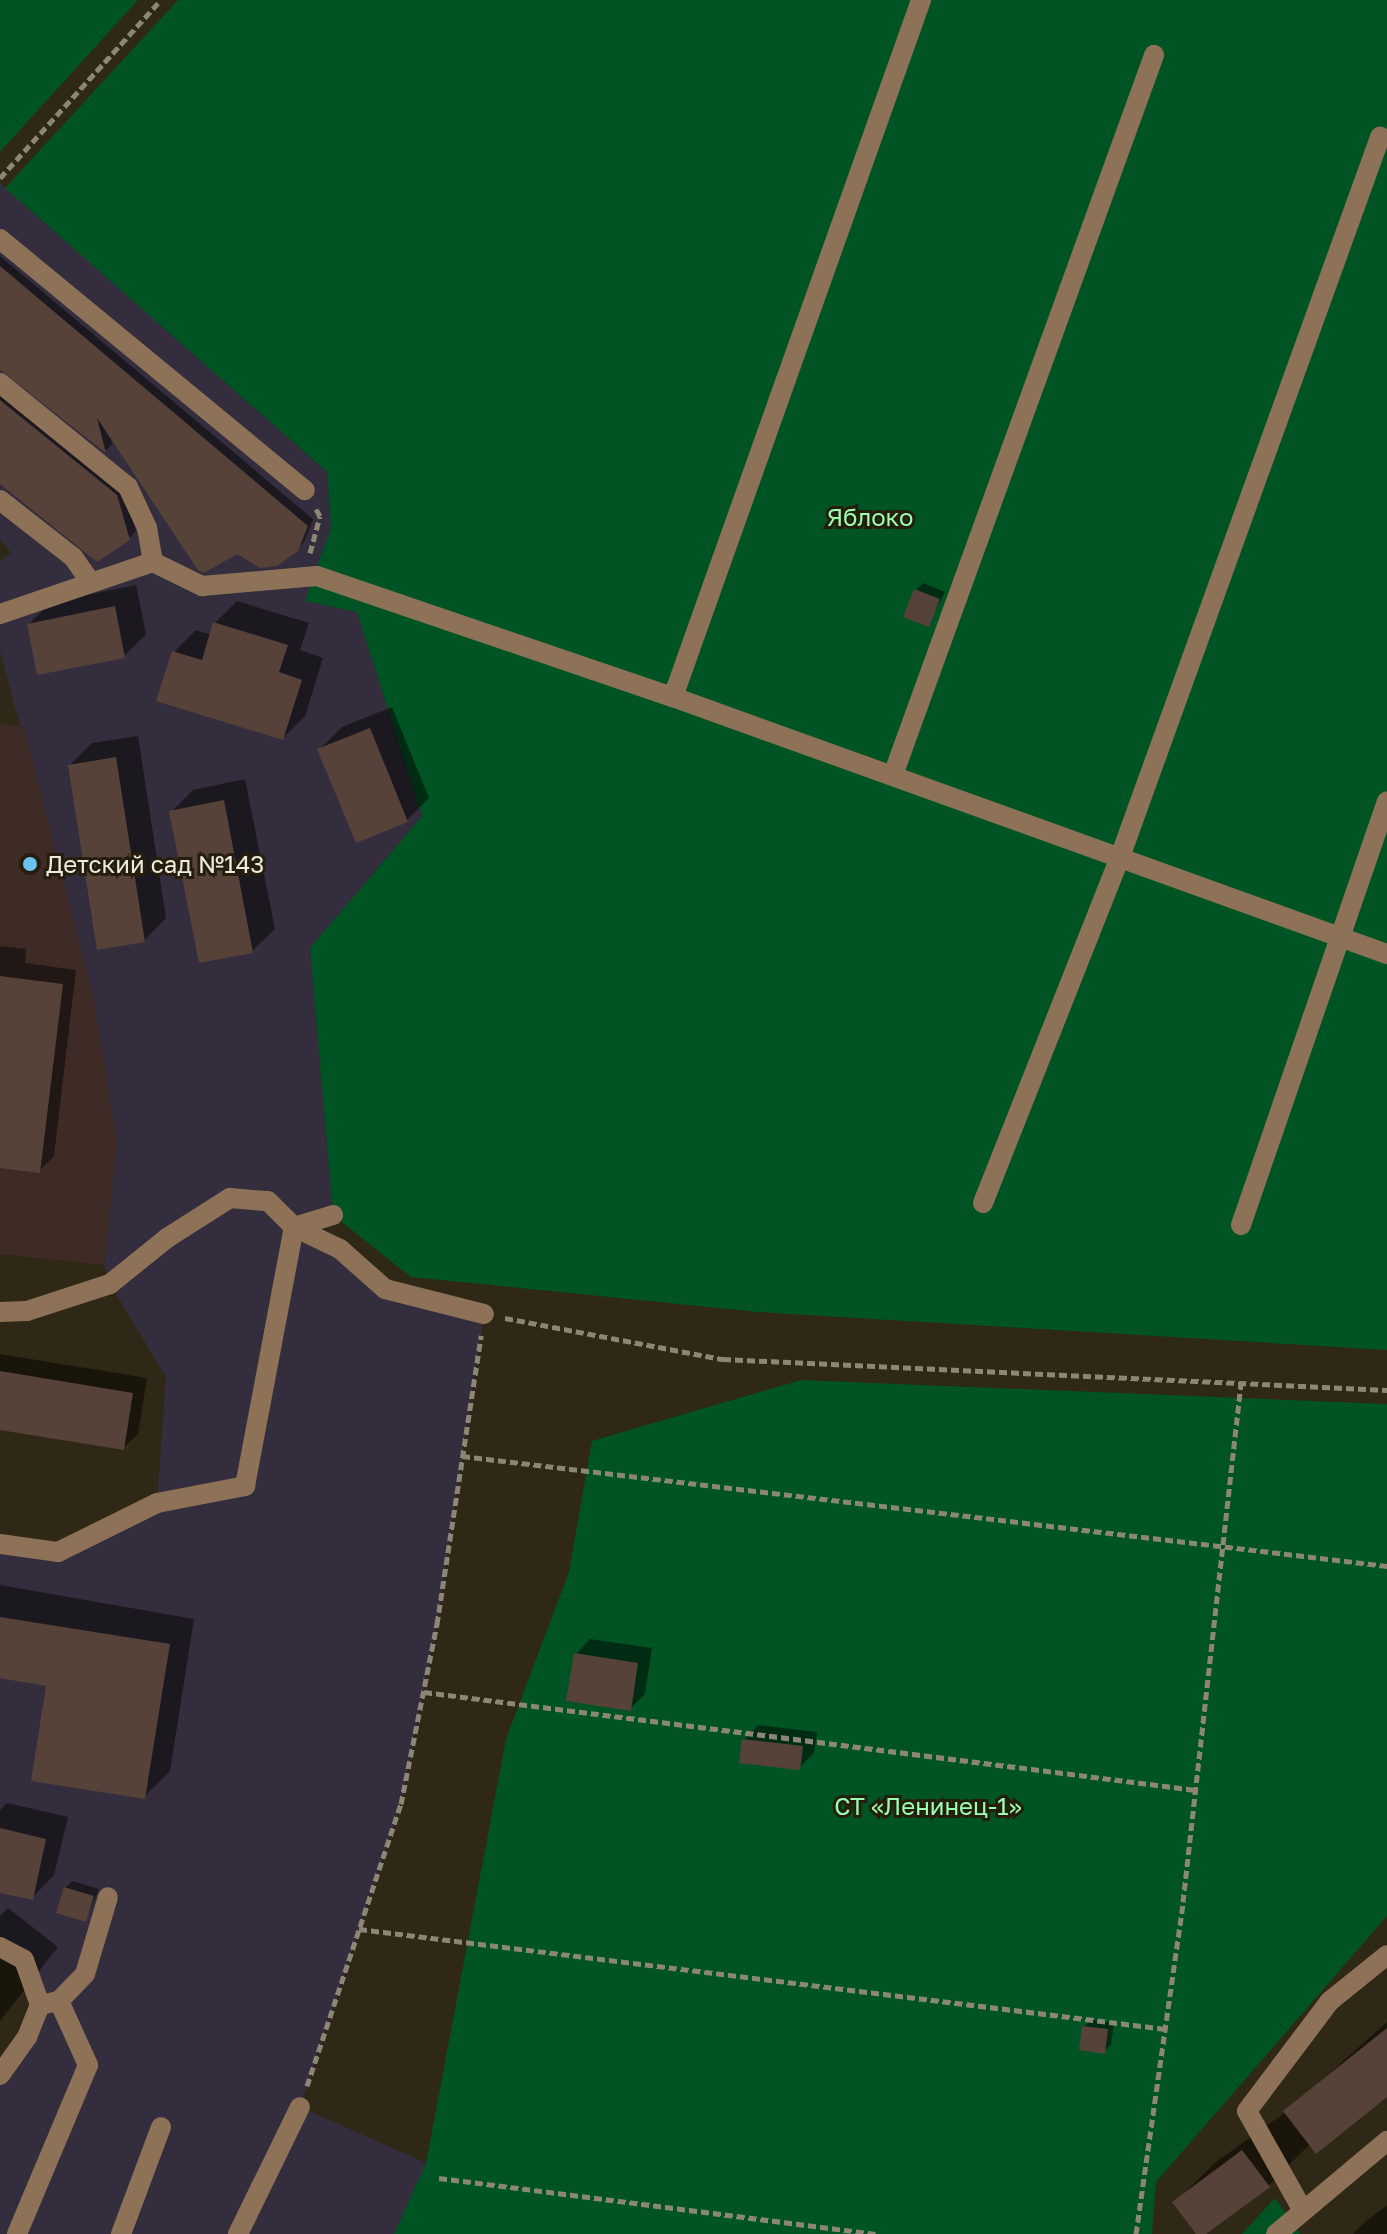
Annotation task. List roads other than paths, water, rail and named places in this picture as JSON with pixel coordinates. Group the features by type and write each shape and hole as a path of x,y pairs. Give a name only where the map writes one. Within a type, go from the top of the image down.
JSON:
{"street":[{"path":"673,697 921,0"},
{"path":"893,775 1154,55"},
{"path":"983,1203 1120,857 1380,137"},
{"path":"0,239 305,490"},
{"path":"0,383 128,487 147,528 153,562"},
{"path":"0,500 73,557 89,580"},
{"path":"0,614 89,580 153,562 202,586 317,576 673,697 1387,954"},
{"path":"1241,1225 1387,801"},
{"path":"0,1312 27,1311 110,1284 167,1238 230,1198 268,1201 294,1227 340,1249 385,1289 484,1314"},
{"path":"294,1227 333,1215"},
{"path":"0,1544 58,1552 157,1503 245,1486 294,1227"},
{"path":"0,2075 50,2003 85,1974 108,1897"},
{"path":"0,1947 24,1960 88,2065 17,2234"},
{"path":"1302,2209 1247,2111 1330,2001 1387,1955"},
{"path":"238,2234 300,2107"},
{"path":"121,2234 161,2127"},
{"path":"1276,2234 1302,2209 1387,2141"}],"place":[{"name":"Детский сад №143","path":"30,864"}],"park label":[{"name":"Яблоко","path":"870,517"},
{"name":"СТ «Ленинец-1»","path":"928,1806"}]}
